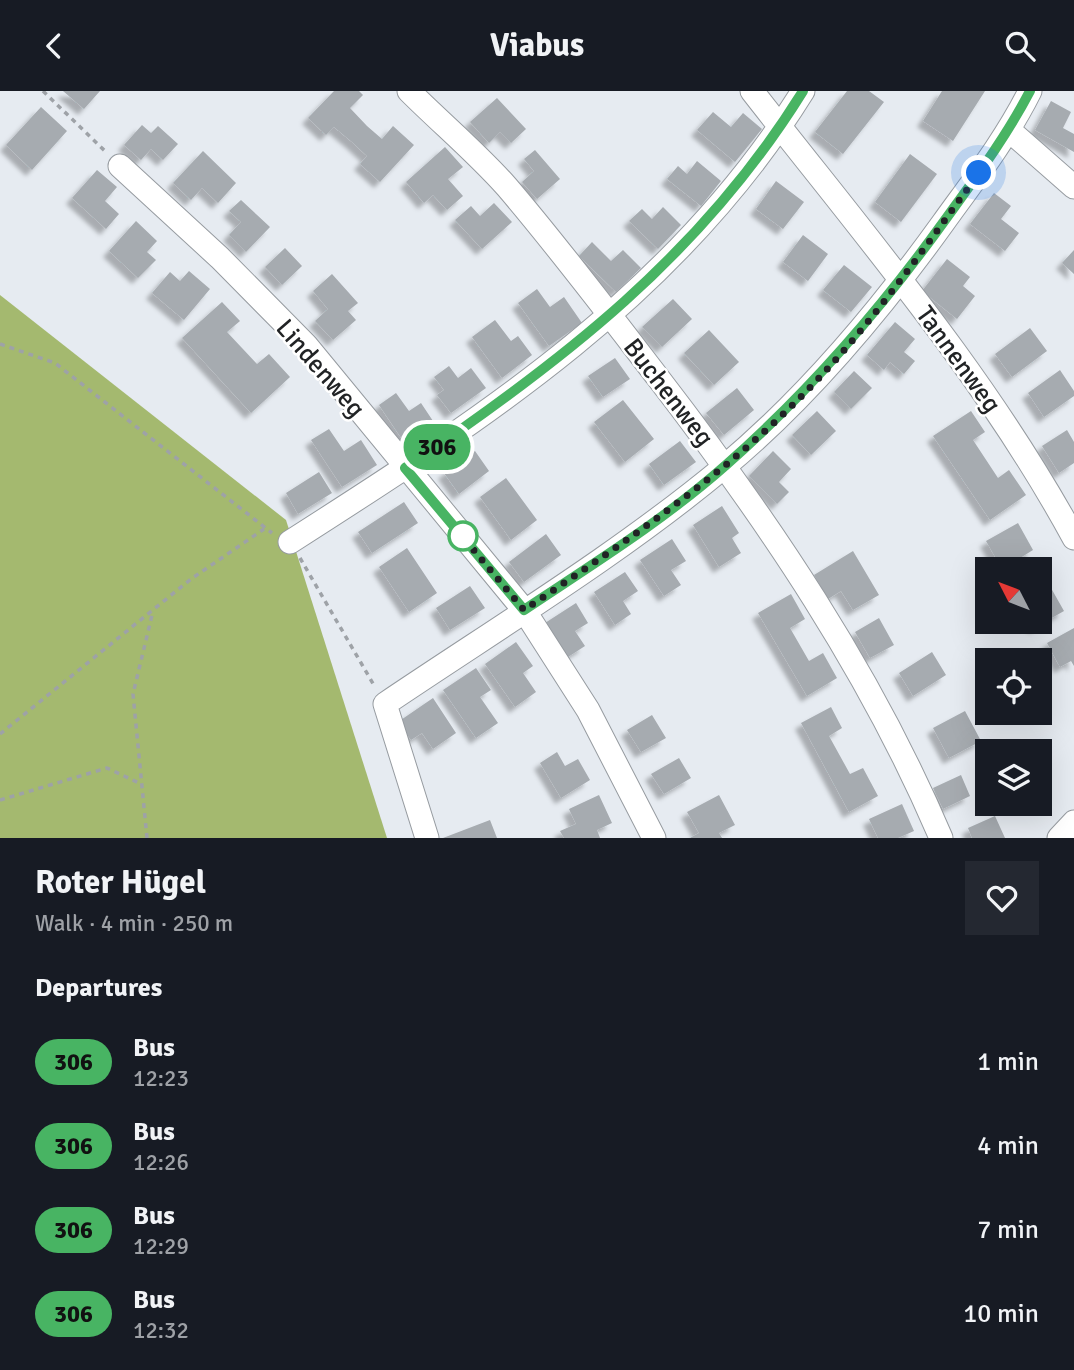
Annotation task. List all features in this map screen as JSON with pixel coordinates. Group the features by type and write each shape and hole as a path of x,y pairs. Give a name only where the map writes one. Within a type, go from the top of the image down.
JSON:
{"street":[{"name":"Buchenweg","path":"409,91 506,186 726,465 791,560 856,666 922,793 941,838"},
{"name":"Tannenweg","path":"752,91 902,279 987,394 1074,538"},
{"path":"290,542 526,385 611,317 698,229 780,128 803,91"},
{"path":"427,838 385,704 649,527 726,465 818,379 902,279 1010,131 1030,91"},
{"path":"1010,131 1074,187"},
{"name":"Lindenweg","path":"120,166 220,258 306,345 524,610 588,710 654,838"},
{"path":"1059,838 1074,822"}],"path":[{"path":"43,91 120,166"},
{"path":"0,344 55,363 264,529 290,542 385,704"},
{"path":"0,734 191,579 264,529"},
{"path":"147,838 139,783 132,694 154,609"},
{"path":"0,800 107,768 139,783"}],"green space":[{"path":"0,295 286,520 387,838 0,838"}],"building":[{"path":"63,91 100,91 84,109"},
{"path":"334,91 359,91 363,95 350,108 367,126 382,139 393,126 414,145 380,182 360,164 367,156 352,142 334,127 326,135 308,118"},
{"path":"847,91 869,91 884,102 843,154 815,132"},
{"path":"942,91 985,91 953,141 923,121"},
{"path":"497,98 526,129 511,143 500,132 489,143 470,122"},
{"path":"1051,101 1071,112 1063,128 1074,134 1074,152 1035,130"},
{"path":"41,107 67,131 32,170 6,145"},
{"path":"713,112 731,127 743,113 762,129 735,162 697,130"},
{"path":"142,125 151,133 158,126 178,144 163,160 151,149 141,160 124,145"},
{"path":"445,147 463,167 448,179 463,196 447,210 433,195 424,203 406,182"},
{"path":"535,150 560,179 537,199 522,182 534,171 524,159"},
{"path":"203,151 236,183 218,203 202,188 191,200 173,183"},
{"path":"910,154 937,174 901,222 875,202"},
{"path":"697,161 721,181 701,206 667,179 678,166 687,174"},
{"path":"97,170 117,187 105,201 119,214 106,229 72,198"},
{"path":"776,181 804,202 783,229 756,209"},
{"path":"994,193 1011,206 1001,219 1019,233 1005,251 970,224"},
{"path":"241,200 270,227 246,252 229,235 241,222 229,211"},
{"path":"494,203 512,222 482,249 455,220 471,206 480,216"},
{"path":"663,207 681,225 658,249 629,221 642,209 652,219"},
{"path":"136,221 157,241 147,252 156,260 138,278 109,251"},
{"path":"803,235 828,254 808,281 783,262"},
{"path":"592,242 611,261 623,250 641,268 616,292 579,256"},
{"path":"285,248 302,266 282,285 265,267"},
{"path":"1074,250 1074,274 1062,263"},
{"path":"947,259 970,277 963,286 975,296 957,319 922,291"},
{"path":"844,265 872,287 851,312 823,290"},
{"path":"189,271 210,289 184,320 152,293 170,272 180,281"},
{"path":"332,274 358,303 348,311 356,320 333,340 315,321 328,309 313,291"},
{"path":"537,289 550,307 564,297 582,323 549,346 518,303"},
{"path":"673,299 692,319 662,347 642,327"},
{"path":"222,302 240,321 227,332 257,364 269,354 290,377 251,413 182,338"},
{"path":"495,320 511,341 518,336 532,355 502,378 472,337"},
{"path":"895,322 915,339 904,352 915,361 904,374 890,362 884,370 867,355"},
{"path":"1030,328 1047,351 1012,377 995,354"},
{"path":"709,330 739,362 714,385 684,353"},
{"path":"615,358 630,379 603,397 588,376"},
{"path":"449,366 458,378 471,368 486,388 451,413 437,395 444,390 434,377"},
{"path":"1060,370 1074,391 1074,396 1044,417 1028,393"},
{"path":"854,371 872,388 851,409 834,392"},
{"path":"737,388 754,410 724,435 706,413"},
{"path":"396,393 409,411 421,403 435,424 406,445 379,405"},
{"path":"623,400 654,439 625,462 594,422"},
{"path":"817,411 836,431 811,455 792,435"},
{"path":"971,411 985,432 973,440 998,478 1009,470 1026,495 990,520 933,436"},
{"path":"329,429 344,451 361,440 377,465 342,487 311,440"},
{"path":"1067,430 1074,442 1074,463 1059,473 1042,446"},
{"path":"680,441 696,462 664,485 649,464"},
{"path":"475,451 489,471 459,494 444,473"},
{"path":"773,451 791,469 779,482 789,492 777,504 749,476"},
{"path":"319,472 332,493 298,514 286,493"},
{"path":"506,478 537,520 511,540 480,497"},
{"path":"404,502 418,523 372,553 358,532"},
{"path":"722,506 739,533 732,538 741,553 719,567 693,525"},
{"path":"1018,523 1033,550 1022,557 995,557 986,541"},
{"path":"546,534 561,555 524,582 509,562"},
{"path":"672,539 686,561 671,570 681,585 664,596 640,560"},
{"path":"407,548 437,593 409,612 379,567"},
{"path":"853,551 879,595 853,610 841,591 828,599 814,575"},
{"path":"625,572 638,591 623,601 631,614 615,625 594,592"},
{"path":"470,586 485,608 450,630 436,608"},
{"path":"1052,590 1064,611 1052,618"},
{"path":"791,594 805,619 790,628 809,661 823,653 837,678 807,696 758,613"},
{"path":"576,603 588,623 575,631 585,646 568,657 545,623"},
{"path":"879,618 894,645 870,658 855,632"},
{"path":"1074,628 1074,666 1071,661 1060,667 1047,643"},
{"path":"516,642 533,666 523,673 536,692 515,707 485,664"},
{"path":"932,652 946,675 913,696 899,673"},
{"path":"476,668 491,690 480,697 498,723 476,738 443,690"},
{"path":"433,698 456,733 433,749 422,733 411,740 398,722"},
{"path":"831,707 842,728 829,736 850,774 863,768 878,796 849,812 801,723"},
{"path":"965,711 980,739 975,739 975,744 949,758 933,728"},
{"path":"652,715 666,738 641,752 627,730"},
{"path":"557,752 565,766 578,759 590,780 561,798 540,763"},
{"path":"679,758 691,778 664,794 651,774"},
{"path":"961,775 970,796 943,809 933,788"},
{"path":"599,795 612,823 597,830 600,838 564,838 560,831 576,824 569,809"},
{"path":"719,795 735,825 719,833 722,838 690,838 699,833 687,812"},
{"path":"902,804 914,831 898,838 878,838 869,819"},
{"path":"995,816 1005,838 972,838 968,828"},
{"path":"490,820 497,838 443,838"}],"bus line":[{"name":"306","path":"803,91 780,128 698,229 611,317 526,385 405,468 524,610 649,527 726,465 818,379 902,279 1010,131 1030,91"}],"route":[{"path":"463,536 456,529 524,610 649,527 726,465 818,379 902,279 979,173"}]}
